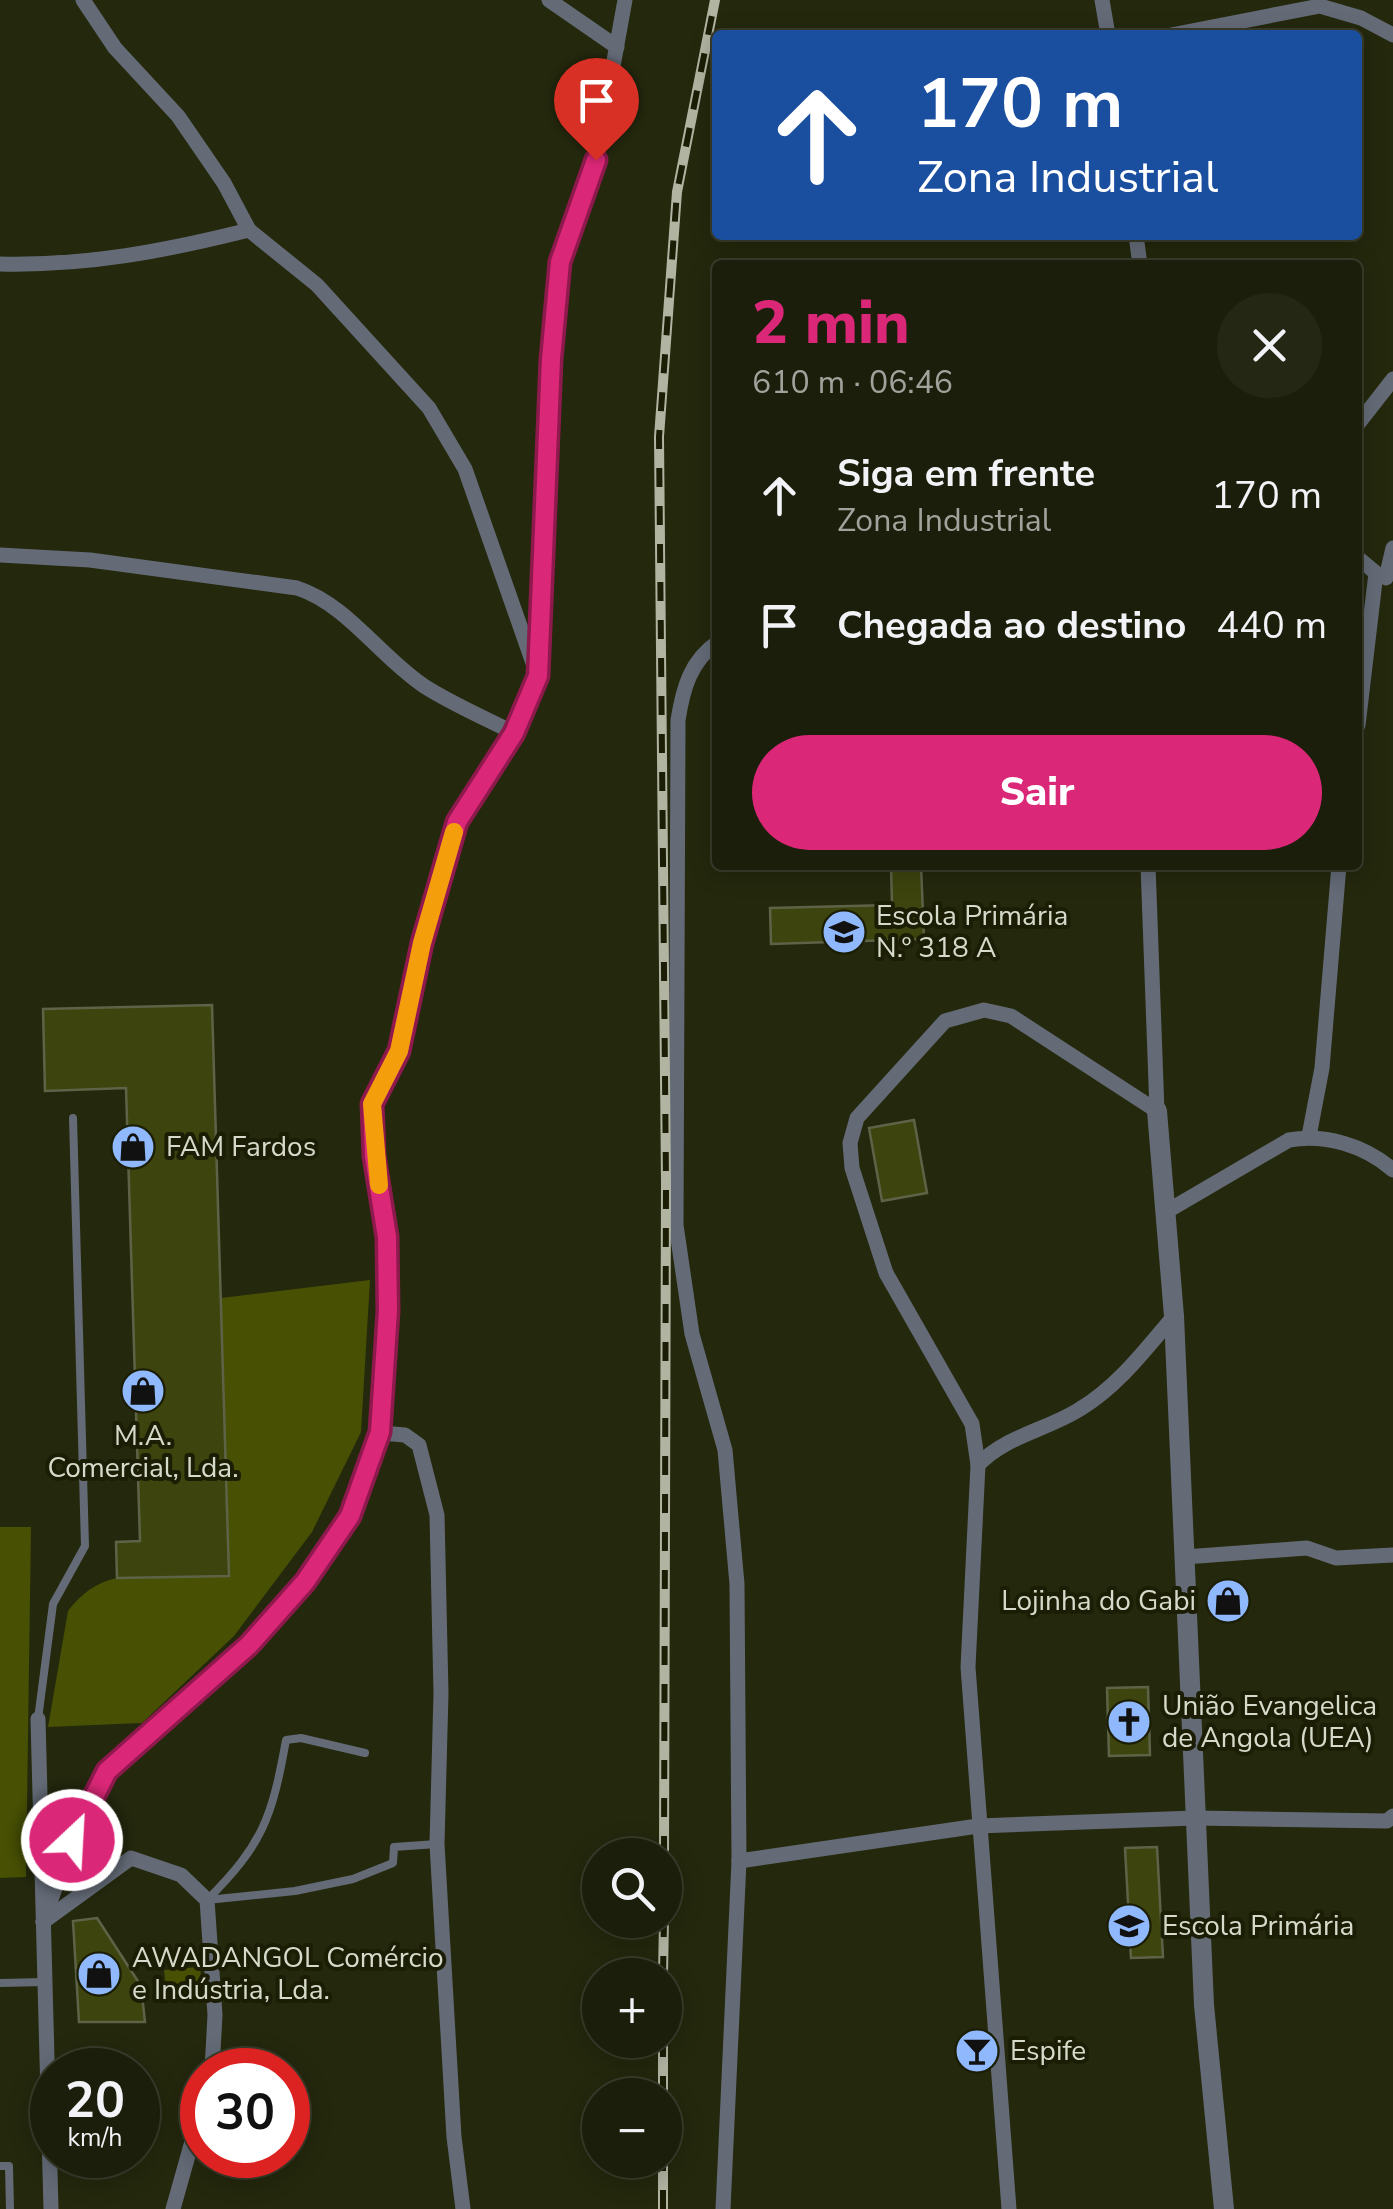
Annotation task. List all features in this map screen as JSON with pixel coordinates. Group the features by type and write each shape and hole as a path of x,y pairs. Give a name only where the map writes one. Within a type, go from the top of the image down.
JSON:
{"street":[{"path":"83,0 114,48 178,116 224,183 249,230 316,285 429,408 465,469 538,676"},
{"path":"549,0 617,46"},
{"path":"44,1922 82,1813 107,1771 249,1645 305,1582 350,1516 380,1432 388,1311 387,1237 374,1156 372,1104 399,1051 422,943 457,822 514,733 538,676 551,359 560,262 596,160 625,0"},
{"path":"1102,0 1107,30"},
{"path":"1197,30 1320,6 1361,18 1393,35"},
{"path":"0,264 66,266 136,256 249,230"},
{"path":"1362,419 1393,378"},
{"path":"1362,703 1393,548"},
{"path":"0,555 90,560 297,588 322,596 371,645 425,687 514,733"},
{"path":"1362,561 1385,578"},
{"path":"712,647 696,662 684,688 678,720 676,1225 692,1334 725,1450 736,1584 739,1862 722,2209"},
{"path":"1148,870 1157,1111 1174,1316 1204,2005 1224,2209"},
{"path":"1309,1136 1322,1068 1339,870"},
{"path":"1009,2209 968,1667 978,1465 967,1410 886,1273 852,1168 850,1142 858,1118 945,1021 984,1010 1011,1016 1157,1111"},
{"path":"1164,1214 1269,1149 1309,1136 1344,1142 1393,1170"},
{"path":"978,1465 1002,1445 1042,1429 1093,1400 1126,1372 1174,1316"},
{"path":"380,1432 405,1435 419,1445 437,1515 441,1693 437,1844 454,2137 462,2209"},
{"path":"1185,1558 1307,1548 1336,1558 1393,1555"},
{"path":"38,1719 52,2209"},
{"path":"739,1862 978,1826 1195,1818 1388,1821 1393,1816"},
{"path":"44,1922 130,1858 181,1875 207,1900 216,2015 214,2048"},
{"path":"174,2209 182,2178"}],"lane":[{"path":"38,1719 53,1604 84,1546 73,1118"},
{"path":"207,1900 246,1860 274,1802 286,1740 301,1738 365,1752"},
{"path":"207,1900 353,1879 393,1863 394,1848 437,1844"},
{"path":"0,1983 45,1982"},
{"path":"0,2166 9,2166 10,2209"}],"green space":[{"path":"370,1280 361,1432 312,1532 234,1636 142,1723 48,1727 68,1611 84,1594 117,1578 229,1575 221,1298"},
{"path":"0,1527 31,1527 26,1877 0,1878"},
{"path":"200,1967 203,1996 167,1999 164,1970"}],"building":[{"path":"891,870 921,870 924,939 771,944 770,908 892,905"},
{"path":"212,1005 229,1576 117,1578 116,1542 140,1541 126,1088 45,1091 43,1009"},
{"path":"914,1120 927,1193 882,1201 869,1128"},
{"name":"União Evangelica de Angola (UEA)","path":"1148,1687 1150,1755 1109,1756 1107,1688"},
{"path":"1157,1847 1163,1957 1131,1958 1125,1848"},
{"path":"97,1918 141,1986 145,2022 79,2022 73,1921"}],"railway":[{"path":"664,1838 666,1183 659,437 677,192 715,0"},
{"path":"663,1958 664,1938"},
{"path":"663,2058 663,2078"},
{"path":"663,2178 663,2209"}],"slow traffic":[{"path":"379,1185 372,1104 399,1051 422,943 454,832"}],"place":[{"name":"Escola Primária N.º 318 A","path":"844,932"},
{"name":"FAM Fardos","path":"133,1147"},
{"name":"M.A. Comercial, Lda.","path":"143,1391"},
{"name":"Lojinha do Gabi","path":"1228,1601"},
{"name":"União Evangelica de Angola (UEA)","path":"1129,1722"},
{"name":"Escola Primária","path":"1129,1926"},
{"name":"AWADANGOL Comércio e Indústria, Lda.","path":"99,1974"},
{"name":"Espife","path":"977,2051"}],"route":[{"path":"72,1840 82,1813 107,1771 249,1645 305,1582 350,1516 380,1432 388,1311 387,1237 374,1156 372,1104 399,1051 422,943 457,822 514,733 538,676 551,359 560,262 596,160"}]}
